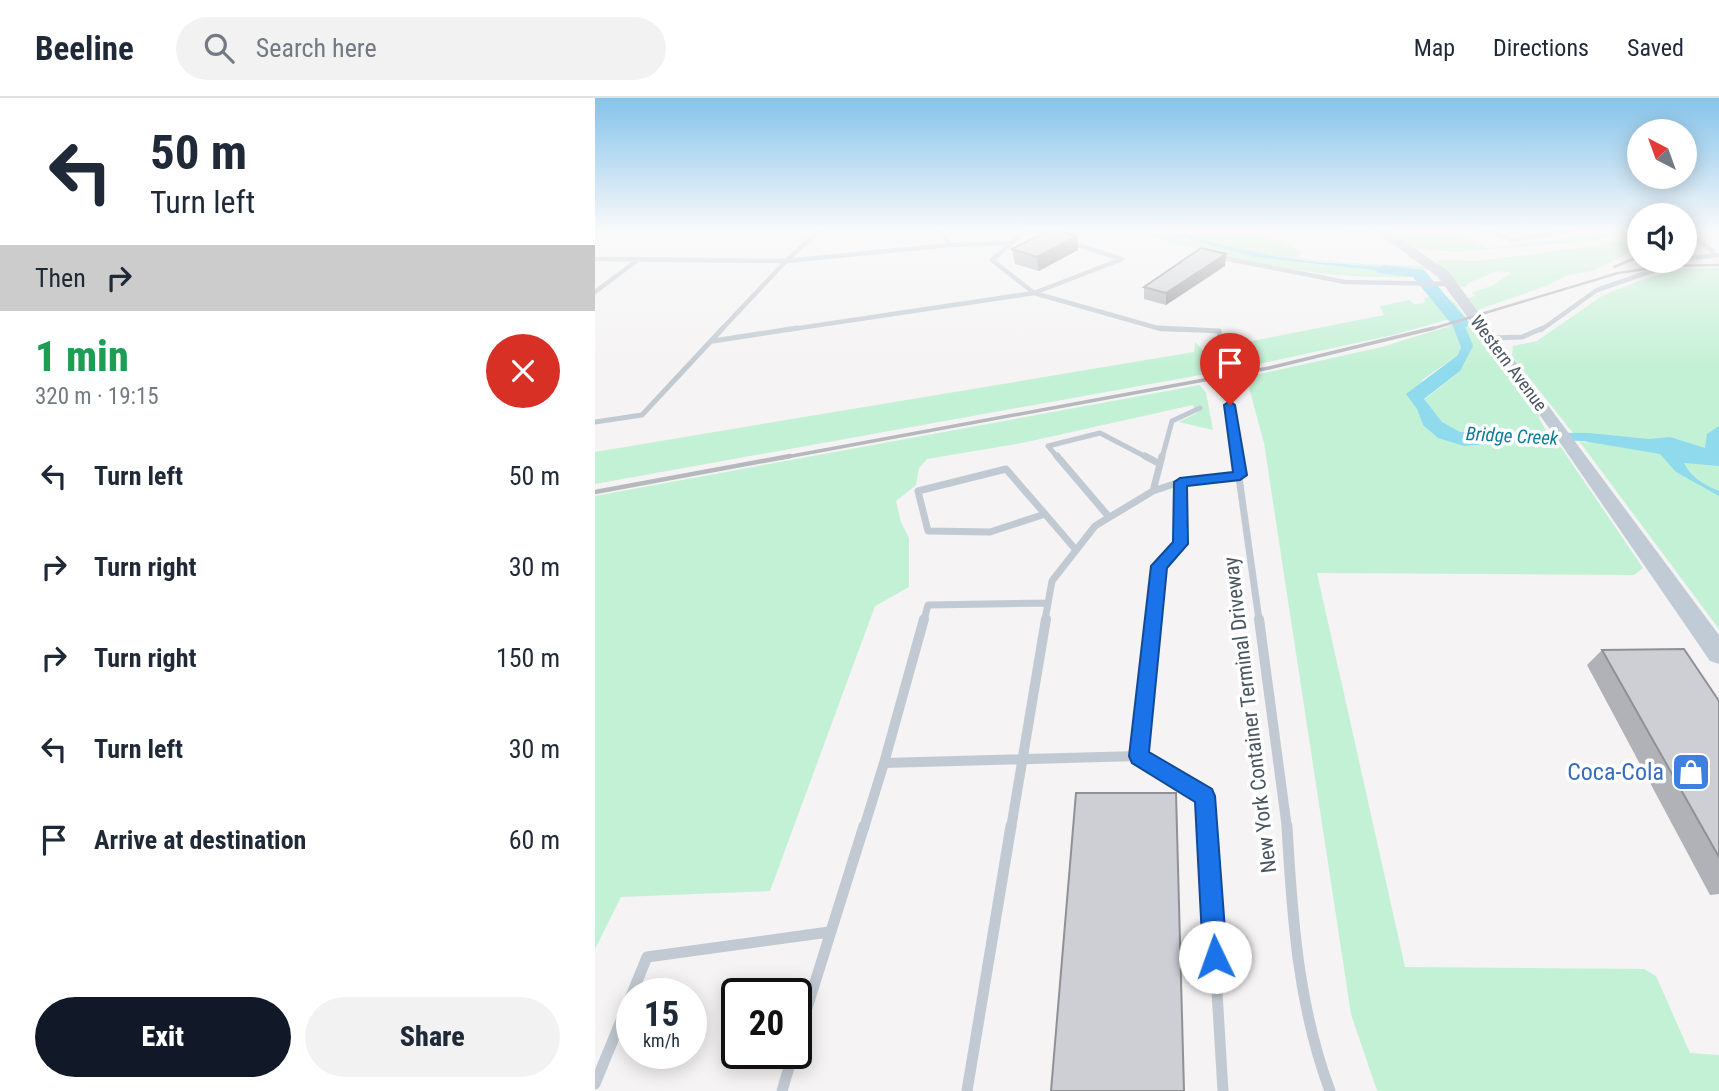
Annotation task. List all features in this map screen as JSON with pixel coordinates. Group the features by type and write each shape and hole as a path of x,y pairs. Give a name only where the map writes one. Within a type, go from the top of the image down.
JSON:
{"street":[{"name":"Western Avenue","path":"1442,275 1564,437 1719,654"}],"lane":[{"path":"595,292 617,275"},
{"path":"595,422 642,415 773,275"},
{"path":"1012,275 1034,293"},
{"path":"713,341 1034,293 1080,275"},
{"path":"1309,275 1333,280 1450,284"},
{"path":"1491,338 1522,337 1541,330 1597,290 1639,275"},
{"name":"New York Container Terminal Driveway","path":"1034,293 1161,329 1219,331 1286,814 1290,893 1303,986 1312,1038 1329,1091"},
{"path":"1153,491 1172,421 1200,408"},
{"path":"1109,517 1048,446 1100,433 1160,464"},
{"path":"1045,514 989,532 929,531 918,491 1006,469 1045,514 1076,550"},
{"path":"967,1091 1052,581 1095,526 1153,491 1180,482 1240,475"},
{"path":"1139,756 1159,566 1181,544 1180,482"},
{"path":"812,989 884,763 928,605 1048,603"},
{"path":"884,763 1139,756 1205,796 1223,1091"},
{"path":"595,1084 647,957 829,932"},
{"path":"782,1091 789,1069"}],"green space":[{"path":"1347,275 1417,275 1403,278"},
{"path":"1450,275 1487,275 1468,283 1466,287 1461,287"},
{"path":"1508,275 1567,275 1546,286 1478,310 1468,298 1476,296 1472,292 1492,286"},
{"path":"1657,275 1719,275 1719,629 1579,441 1588,443 1581,433 1573,433 1512,356 1513,346 1537,341 1602,296"},
{"path":"1429,291 1450,319 1393,335 1245,367 1247,342 1384,315 1380,306 1410,300 1414,304 1425,303 1424,298 1429,297"},
{"path":"1446,298 1455,303 1539,414 1548,434 1460,432 1441,422 1424,400 1460,371 1466,327"},
{"path":"1453,325 1461,347 1458,355 1422,380 1417,409 1423,425 1464,446 1549,440 1558,443 1643,568 1634,575 1317,573 1405,967 1644,969 1656,976 1690,1053 1719,1055 1719,1091 1378,1091 1376,1088 1351,1014 1264,443 1246,377 1382,347"},
{"path":"1195,342 1203,350 1206,374 595,484 595,452 1194,352"},
{"path":"1200,385 1206,393 1213,430 1179,422 1197,413 1193,405 1022,443 927,459 919,468 916,485 896,501 901,522 909,538 909,587 875,606 770,891 621,897 595,949 595,496"}],"water":[{"path":"1432,292 1453,307 1473,346 1460,371 1424,399 1442,422 1460,432 1589,433 1649,439 1670,437 1705,448 1707,434 1719,426 1719,466 1684,463 1694,477 1719,491 1719,496 1676,472 1660,454 1583,441 1549,440 1464,446 1438,438 1423,425 1417,409 1406,394 1458,355 1461,347 1450,319"}],"building":[{"path":"1161,275 1193,275 1166,293 1144,287"},
{"path":"1684,649 1719,701 1719,857 1602,650"},
{"path":"1076,793 1176,793 1184,1091 1051,1091"}],"waterway":[{"name":"Bridge Creek","path":"1420,275 1460,323"}],"railway":[{"path":"1428,330 1610,275"},
{"path":"781,458 1269,368 1434,328"},
{"path":"595,492 790,456"}],"place":[{"name":"Coca-Cola","path":"1691,772"}],"route":[{"path":"1215,957 1205,796 1139,756 1159,566 1181,544 1180,482 1240,475 1230,405"}]}
